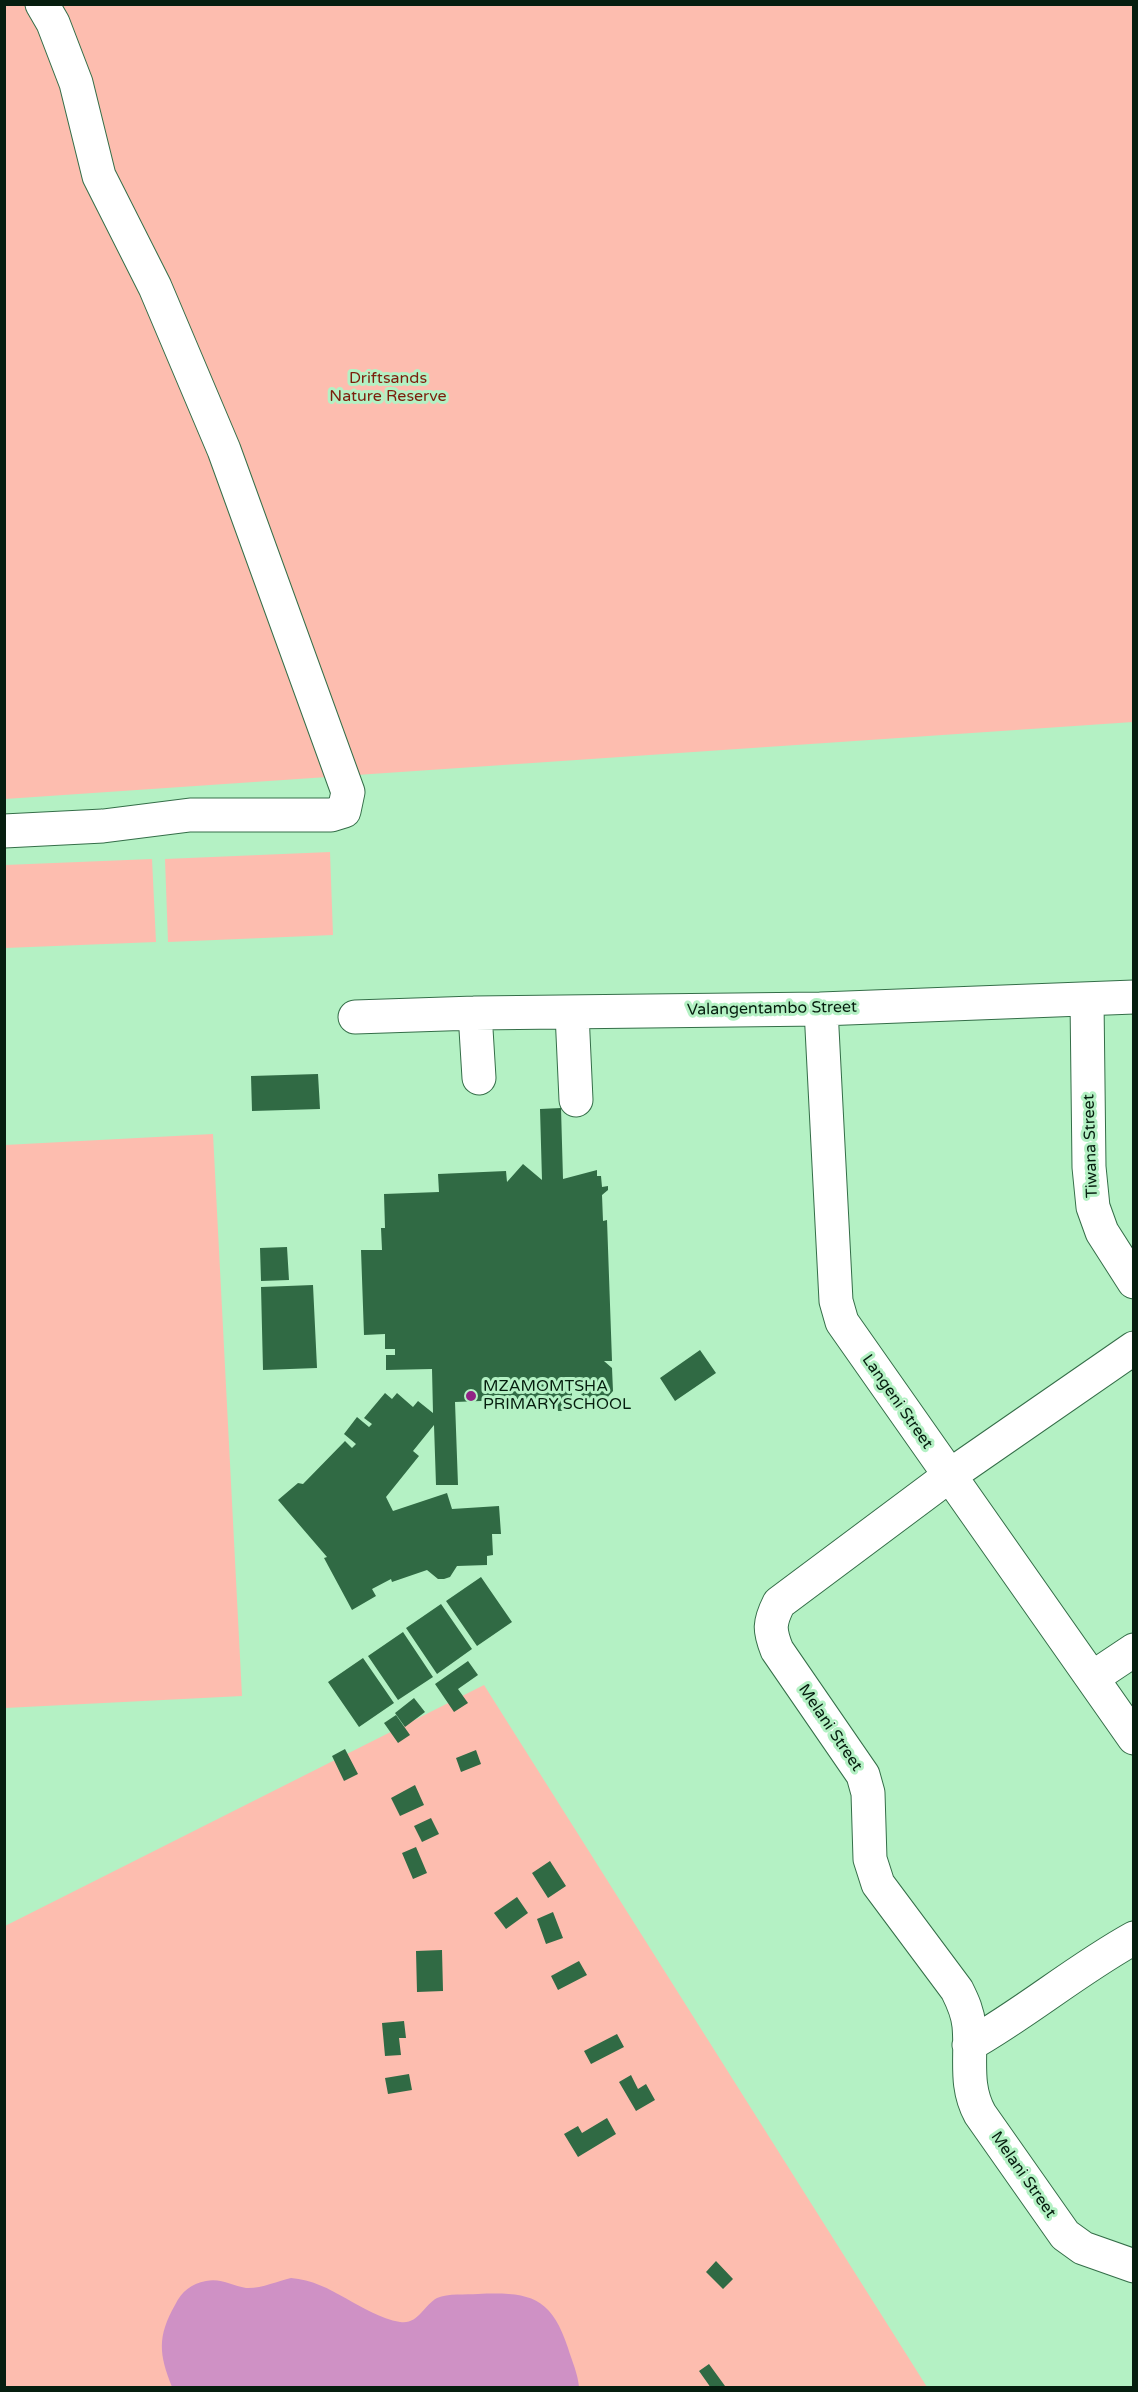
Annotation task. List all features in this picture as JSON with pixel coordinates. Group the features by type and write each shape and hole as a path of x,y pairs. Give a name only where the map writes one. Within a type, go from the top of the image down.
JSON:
{"street":[{"path":"4,831 103,826 190,815 331,815 344,811 348,792 224,450 154,287 99,176 76,83 53,24 42,4"},
{"name":"Valangentambo Street","path":"355,1017 475,1013 820,1009 1134,997"},
{"name":"Tiwana Street","path":"1087,999 1089,1167 1094,1207 1102,1232 1134,1282"},
{"name":"Langeni Street","path":"820,1009 832,1247 839,1312 847,1332 1134,1738"},
{"path":"475,1013 479,1078"},
{"path":"572,1013 576,1100"},
{"name":"Melani Street","path":"1134,1348 949,1476 778,1603 771,1620 771,1635 777,1650 863,1775 868,1793 870,1859 878,1884 957,1990 967,2015 969,2079 973,2103 1016,2168 1065,2235 1083,2248 1134,2266"},
{"path":"1092,1678 1134,1650"},
{"path":"969,2045 1007,2024 1087,1967 1134,1938"}],"green space":[{"name":"Driftsands Nature Reserve","path":"5,5 1133,5 1133,722 5,799"},
{"path":"330,852 333,935 168,942 165,859"},
{"path":"152,859 156,942 5,948 5,865"},
{"path":"213,1134 242,1696 5,1708 5,1145"},
{"path":"484,1685 927,2387 5,2388 5,1926"}],"shaded area":[{"path":"291,2278 320,2285 372,2313 400,2322 416,2318 432,2301 446,2295 511,2294 524,2296 546,2308 554,2317 575,2368 579,2387 172,2387 162,2355 163,2336 169,2316 184,2292 191,2286 206,2281 251,2288"}],"building":[{"path":"318,1074 320,1109 252,1111 251,1076"},
{"path":"561,1108 563,1179 597,1170 597,1176 601,1176 602,1187 608,1186 608,1190 602,1195 603,1221 607,1220 612,1361 604,1361 612,1368 613,1391 607,1398 586,1399 572,1385 572,1411 558,1411 557,1398 455,1402 458,1485 436,1485 434,1425 413,1451 419,1456 386,1497 393,1511 447,1493 452,1509 499,1506 501,1534 492,1534 493,1555 487,1556 487,1565 457,1566 450,1577 444,1579 438,1579 427,1570 392,1582 391,1579 372,1589 376,1596 352,1610 324,1558 327,1557 278,1500 298,1483 303,1484 345,1441 352,1448 356,1444 344,1434 357,1417 369,1427 372,1424 364,1418 385,1393 392,1399 397,1393 413,1407 418,1401 433,1413 432,1369 386,1370 386,1355 395,1355 395,1349 385,1349 385,1334 364,1335 361,1250 382,1250 381,1228 385,1228 384,1194 439,1192 438,1174 506,1171 507,1182 523,1164 542,1180 540,1109"},
{"path":"287,1247 289,1280 261,1281 260,1248"},
{"path":"313,1285 317,1368 263,1370 261,1287"},
{"path":"700,1350 716,1373 675,1401 660,1378"},
{"path":"481,1577 512,1622 477,1646 446,1601"},
{"path":"441,1604 472,1649 437,1674 406,1628"},
{"path":"403,1632 433,1677 398,1700 368,1656"},
{"path":"363,1658 394,1703 359,1727 328,1682"},
{"path":"468,1661 478,1675 458,1689 468,1703 454,1712 435,1684"},
{"path":"414,1698 425,1712 405,1727 395,1713"},
{"path":"396,1715 410,1735 398,1743 384,1723"},
{"path":"345,1749 358,1774 344,1781 332,1756"},
{"path":"476,1750 481,1764 461,1772 456,1758"},
{"path":"415,1785 424,1805 400,1816 391,1798"},
{"path":"431,1818 439,1834 422,1842 414,1826"},
{"path":"416,1847 427,1873 413,1879 402,1853"},
{"path":"550,1861 566,1886 548,1898 532,1873"},
{"path":"517,1897 528,1913 506,1929 494,1913"},
{"path":"553,1912 563,1938 546,1944 537,1919"},
{"path":"442,1950 443,1991 417,1992 416,1951"},
{"path":"579,1961 587,1975 558,1990 551,1976"},
{"path":"404,2021 406,2038 399,2038 401,2055 385,2056 382,2023"},
{"path":"617,2034 624,2047 591,2064 584,2051"},
{"path":"409,2074 412,2090 388,2094 385,2078"},
{"path":"631,2075 638,2089 646,2084 655,2100 636,2111 619,2082"},
{"path":"607,2118 616,2134 578,2157 564,2134 578,2126 582,2133"},
{"path":"716,2261 733,2279 723,2289 706,2272"},
{"path":"709,2364 725,2386 723,2388 711,2388 699,2371"}],"place":[{"name":"MZAMOMTSHA PRIMARY SCHOOL","path":"471,1396"}]}
